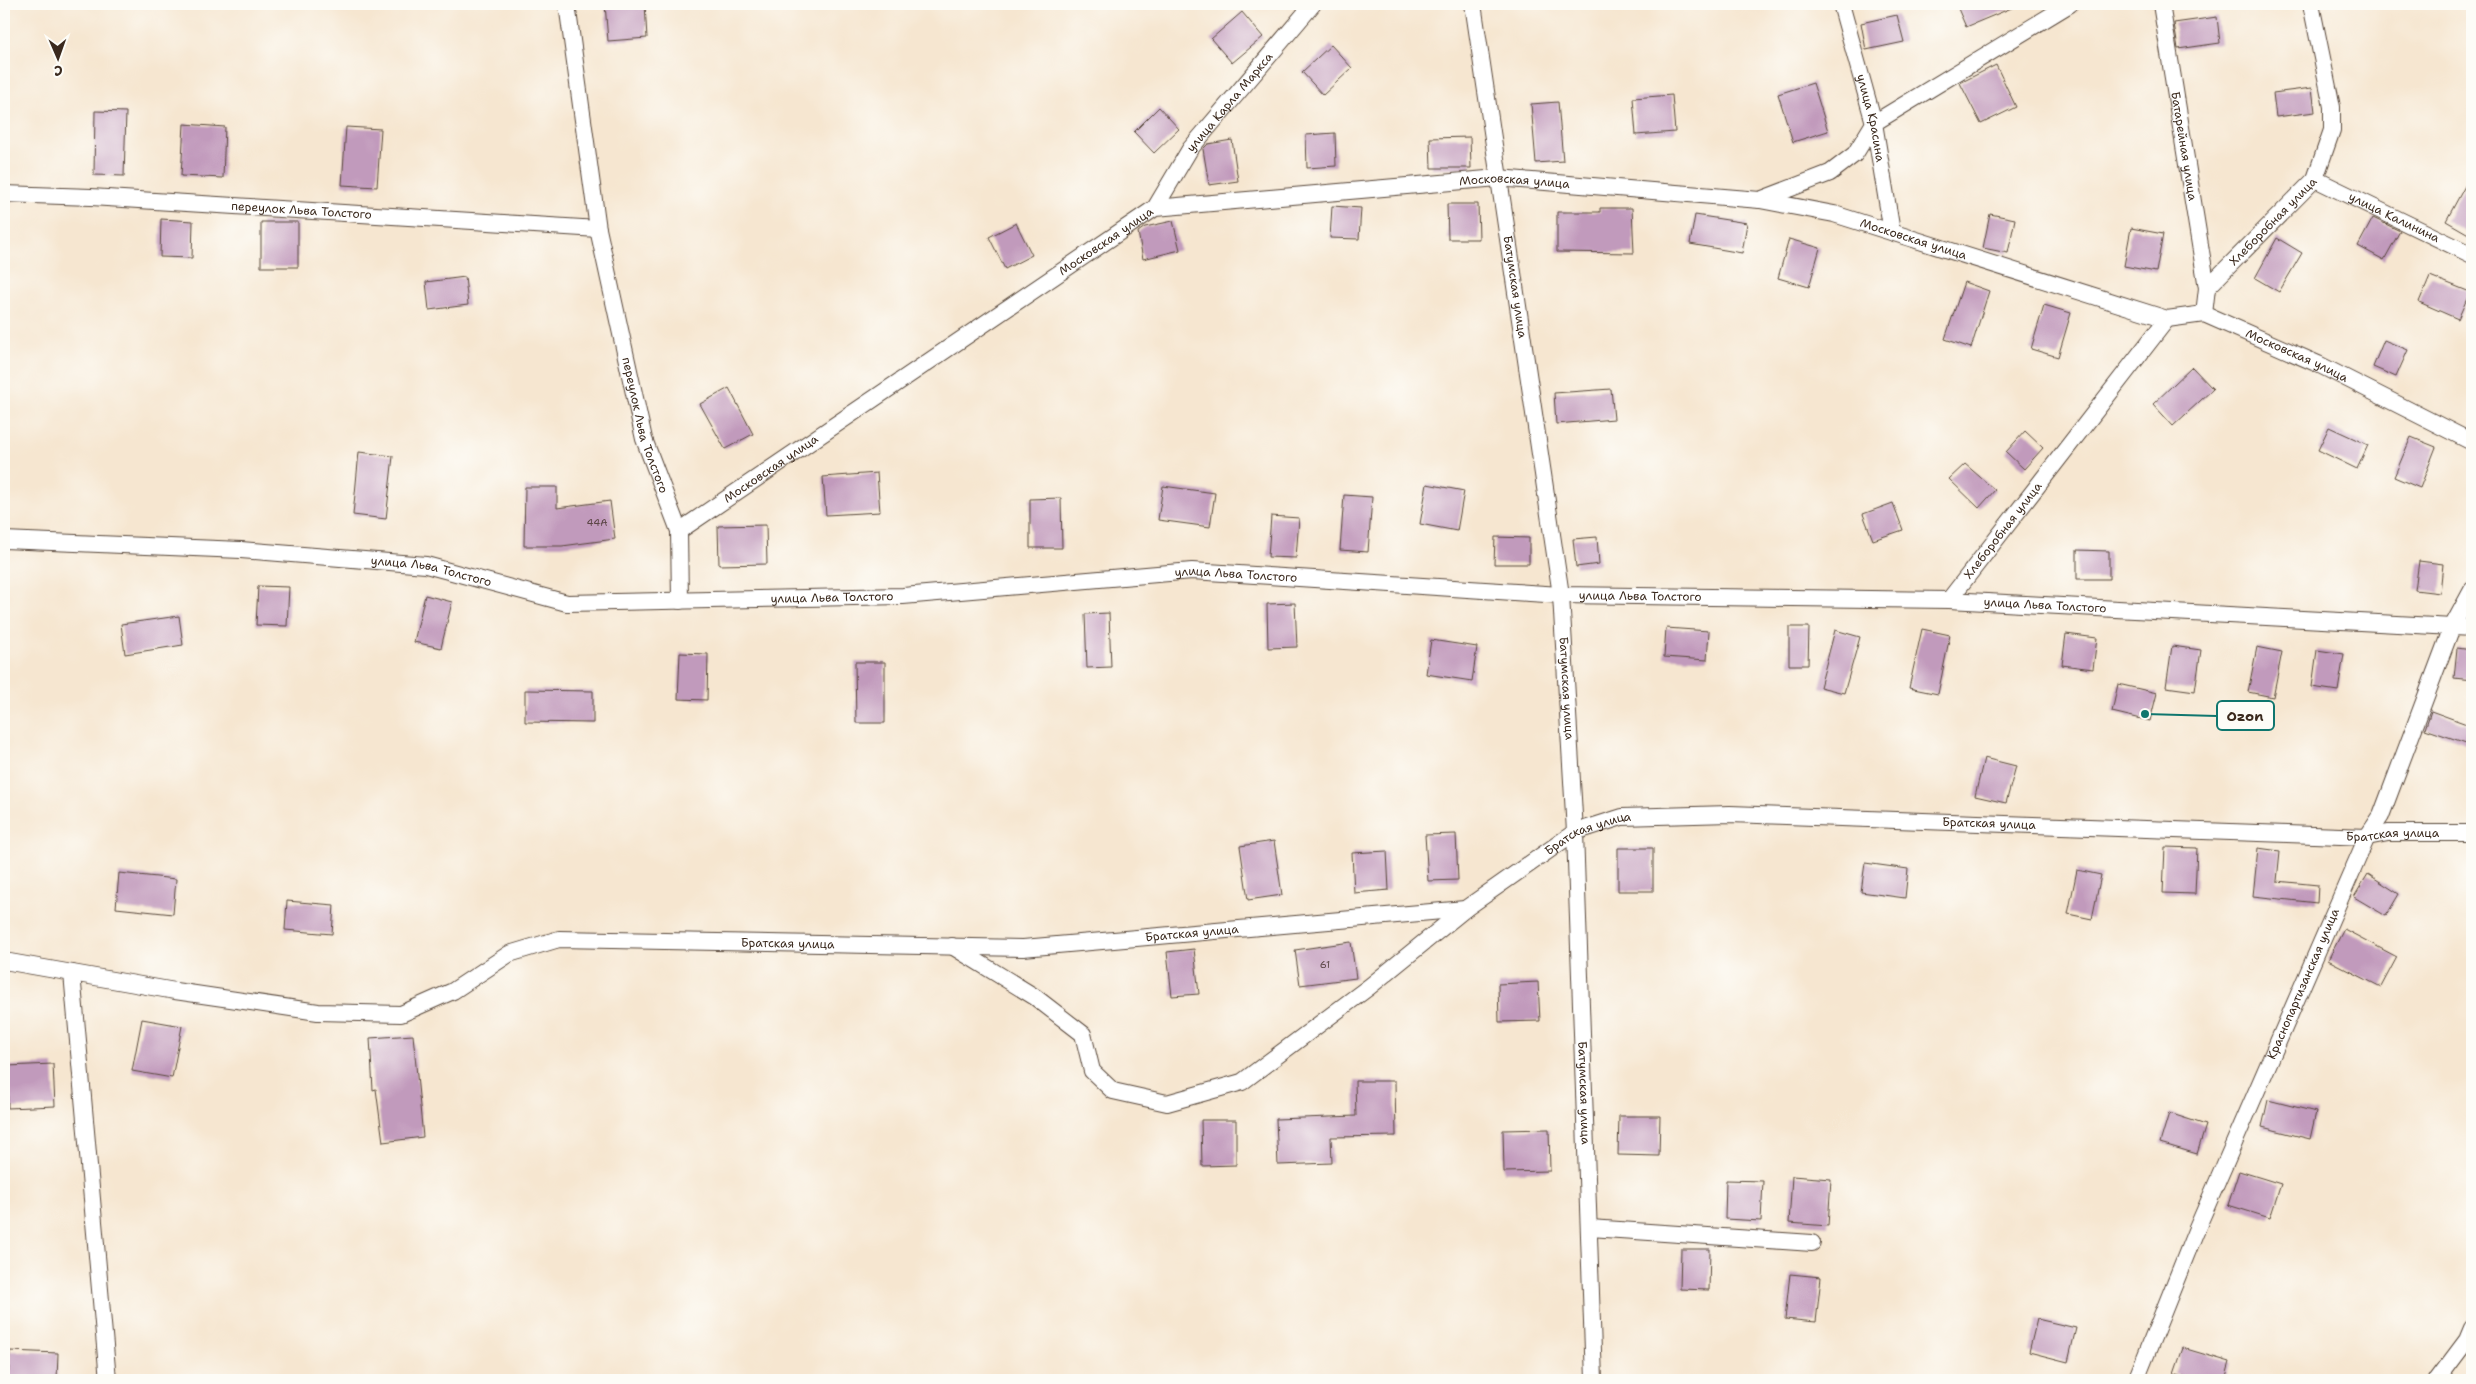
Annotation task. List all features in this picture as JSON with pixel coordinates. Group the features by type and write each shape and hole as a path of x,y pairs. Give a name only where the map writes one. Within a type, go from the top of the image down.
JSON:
{"street":[{"name":"переулок Льва Толстого","path":"567,4 598,228 644,439 679,531"},
{"name":"улица Карла Маркса","path":"1155,208 1190,149 1313,4"},
{"name":"Батумская улица","path":"1473,4 1561,595 1574,832 1590,1228 1594,1380"},
{"name":"улица Красина","path":"1841,4 1874,123 1892,232"},
{"path":"1760,200 1830,172 1855,154 1874,123 2070,4"},
{"name":"Батарейная улица","path":"2161,4 2207,288"},
{"name":"Хлеборобная улица","path":"2207,288 2315,179 2332,130 2332,107 2311,4"},
{"name":"Московская улица","path":"679,531 1155,208 1498,178 1760,200 1834,214 2167,319 2204,314 2318,364 2472,442"},
{"name":"улица Калинина","path":"2315,179 2472,255"},
{"name":"переулок Льва Толстого","path":"4,194 92,196 598,228"},
{"path":"2204,314 2207,288"},
{"name":"Хлеборобная улица","path":"1949,600 2167,319"},
{"path":"679,531 680,601"},
{"name":"улица Льва Толстого","path":"4,540 241,550 416,564 568,603 903,596 1192,571 1561,595 1949,600 2472,628"},
{"name":"Краснопартизанская улица","path":"2136,1380 2195,1234 2367,837 2381,816 2452,627 2472,590"},
{"name":"Братская улица","path":"4,961 175,991 318,1012 401,1014 453,991 509,954 559,939 1023,948 1465,909 1574,832 1622,817 1730,814 2367,837 2388,833 2472,833"},
{"path":"951,946 1035,997 1083,1034 1092,1071 1112,1091 1168,1103 1242,1082 1369,987 1465,909"},
{"path":"72,973 108,1380"},
{"path":"1590,1228 1812,1243"},
{"path":"2437,1380 2467,1340 2472,1328"}],"building":[{"path":"605,4 645,4 647,38 608,41"},
{"path":"1956,4 2021,4 1966,27"},
{"path":"1242,12 1263,37 1232,63 1211,39"},
{"path":"1897,15 1904,42 1866,50 1861,23"},
{"path":"2217,17 2220,43 2178,49 2174,23"},
{"path":"1331,45 1352,68 1323,95 1302,72"},
{"path":"1996,65 2016,107 1981,124 1960,83"},
{"path":"1813,83 1828,131 1793,142 1778,94"},
{"path":"2312,88 2315,112 2276,117 2273,93"},
{"path":"1672,95 1675,132 1636,135 1633,98"},
{"path":"1558,102 1563,161 1536,163 1531,104"},
{"path":"1159,107 1179,129 1154,153 1134,132"},
{"path":"95,111 126,112 124,176 94,175"},
{"path":"184,124 225,127 223,178 181,176"},
{"path":"346,127 381,129 377,187 342,185"},
{"path":"1335,133 1336,166 1307,168 1306,135"},
{"path":"1470,137 1471,168 1431,168 1430,138"},
{"path":"1232,140 1238,181 1209,185 1203,149 1208,144"},
{"path":"2472,173 2472,236 2446,221"},
{"path":"1447,204 1478,204 1479,239 1448,239"},
{"path":"1332,206 1361,208 1359,239 1330,238"},
{"path":"1600,208 1632,208 1634,253 1557,252 1557,212 1600,212"},
{"path":"1990,214 2015,219 2008,253 1983,248"},
{"path":"1695,215 1747,223 1742,253 1690,244"},
{"path":"2373,218 2400,231 2384,260 2358,246"},
{"path":"161,219 193,221 192,258 160,257"},
{"path":"1173,221 1180,250 1143,259 1138,232 1145,227"},
{"path":"261,222 298,222 298,267 261,267"},
{"path":"1016,223 1032,255 1005,269 989,237"},
{"path":"2131,228 2163,234 2156,272 2124,266"},
{"path":"2277,238 2302,253 2279,292 2255,278"},
{"path":"1789,239 1820,248 1809,287 1778,278"},
{"path":"2430,276 2470,292 2458,319 2419,302"},
{"path":"465,277 468,305 429,310 426,282"},
{"path":"1964,282 1989,291 1971,348 1945,339"},
{"path":"2044,305 2071,313 2058,357 2031,349"},
{"path":"2384,340 2408,350 2396,377 2373,367"},
{"path":"2192,367 2213,389 2173,426 2153,404"},
{"path":"729,388 753,434 725,449 700,404"},
{"path":"1611,389 1614,419 1556,424 1554,393"},
{"path":"2329,427 2368,445 2357,469 2318,450"},
{"path":"2025,431 2043,448 2024,469 2006,452"},
{"path":"2411,437 2436,447 2420,488 2394,477"},
{"path":"359,452 393,456 386,519 353,515"},
{"path":"1965,464 1995,490 1979,508 1949,479"},
{"path":"877,473 880,512 826,515 823,477"},
{"path":"1427,484 1464,491 1457,531 1420,524"},
{"path":"1163,486 1215,493 1210,527 1158,520"},
{"path":"525,487 557,487 557,508 610,501 615,539 562,546 524,546"},
{"path":"1344,495 1372,497 1368,552 1340,550"},
{"path":"1061,498 1062,548 1030,548 1030,499"},
{"path":"1893,503 1903,530 1873,540 1863,514"},
{"path":"1271,516 1299,518 1296,558 1268,557"},
{"path":"766,525 767,564 719,565 718,526"},
{"path":"1495,537 1529,538 1529,564 1494,564"},
{"path":"1597,537 1599,564 1576,567 1573,539"},
{"path":"2077,550 2109,551 2109,579 2077,579"},
{"path":"2419,561 2443,564 2440,593 2415,590"},
{"path":"258,586 289,587 287,626 256,625"},
{"path":"425,595 452,602 441,648 414,642"},
{"path":"1295,603 1297,647 1268,648 1267,604"},
{"path":"1109,613 1111,667 1087,668 1085,614"},
{"path":"179,616 183,645 125,654 121,624"},
{"path":"1789,627 1809,627 1808,665 1789,665"},
{"path":"1666,628 1709,631 1707,660 1664,657"},
{"path":"1922,629 1950,635 1938,694 1909,688"},
{"path":"1835,630 1860,637 1844,693 1820,687"},
{"path":"2066,634 2097,638 2093,669 2062,665"},
{"path":"1431,640 1477,647 1472,681 1426,674"},
{"path":"2172,646 2201,650 2195,691 2166,687"},
{"path":"2257,647 2282,652 2273,697 2248,692"},
{"path":"2457,648 2472,650 2472,680 2454,678"},
{"path":"2317,650 2344,654 2338,691 2312,687"},
{"path":"680,653 708,654 707,700 678,699"},
{"path":"855,662 885,662 885,723 856,723"},
{"path":"2118,684 2157,693 2150,721 2112,712"},
{"path":"525,690 593,691 593,723 525,722"},
{"path":"2431,711 2472,726 2472,745 2425,729"},
{"path":"1984,758 2016,766 2006,803 1975,796"},
{"path":"1456,834 1458,880 1428,881 1425,835"},
{"path":"1274,841 1282,895 1248,900 1240,846"},
{"path":"2165,847 2197,848 2195,894 2163,893"},
{"path":"1618,848 1653,848 1653,891 1618,891"},
{"path":"2258,848 2280,851 2277,881 2318,885 2317,903 2253,896"},
{"path":"1387,851 1389,890 1354,893 1352,853"},
{"path":"1865,863 1908,869 1905,898 1861,892"},
{"path":"2077,870 2101,875 2092,919 2068,914"},
{"path":"119,873 176,879 173,914 116,908"},
{"path":"2368,874 2399,894 2386,916 2354,897"},
{"path":"287,901 334,905 332,934 285,930"},
{"path":"2344,929 2397,957 2381,987 2328,960"},
{"path":"1351,942 1356,978 1300,985 1295,950"},
{"path":"1194,949 1199,994 1172,996 1167,952"},
{"path":"1538,982 1540,1021 1499,1022 1498,984"},
{"path":"142,1019 182,1026 172,1078 132,1071"},
{"path":"413,1035 423,1137 383,1142 376,1089 373,1090 370,1038"},
{"path":"53,1064 55,1106 8,1108 7,1066"},
{"path":"1355,1081 1395,1081 1396,1136 1331,1137 1332,1163 1278,1165 1276,1119 1356,1116"},
{"path":"2268,1100 2316,1112 2310,1139 2262,1127"},
{"path":"2169,1113 2206,1125 2197,1154 2160,1143"},
{"path":"1619,1116 1660,1116 1659,1156 1618,1155"},
{"path":"1201,1120 1236,1120 1236,1165 1202,1166"},
{"path":"1549,1129 1550,1171 1504,1172 1503,1130"},
{"path":"2239,1171 2281,1184 2270,1218 2228,1205"},
{"path":"1792,1176 1831,1179 1828,1226 1789,1223"},
{"path":"1726,1180 1763,1181 1761,1221 1725,1219"},
{"path":"1681,1249 1710,1249 1709,1290 1680,1289"},
{"path":"1790,1274 1821,1277 1816,1322 1785,1319"},
{"path":"2037,1319 2076,1328 2068,1362 2029,1352"},
{"path":"2183,1348 2230,1362 2225,1380 2193,1380 2174,1374"},
{"path":"10,1351 58,1353 57,1380 8,1380"}],"place":[{"name":"Ozon","path":"2145,714"}]}
